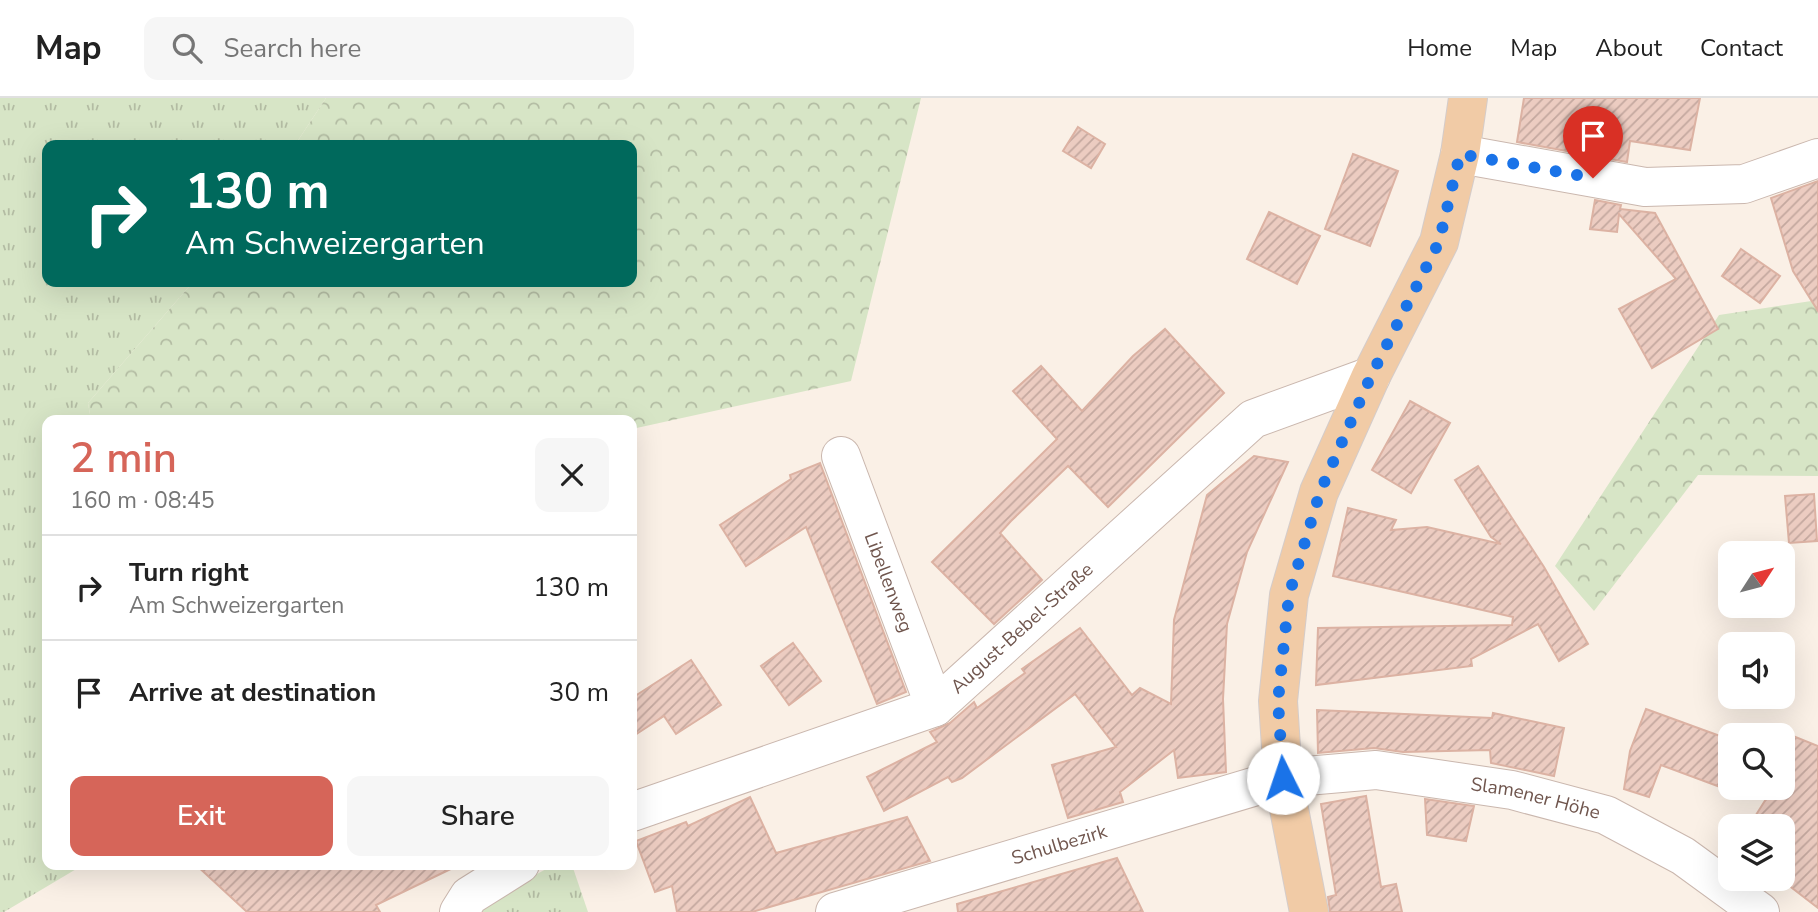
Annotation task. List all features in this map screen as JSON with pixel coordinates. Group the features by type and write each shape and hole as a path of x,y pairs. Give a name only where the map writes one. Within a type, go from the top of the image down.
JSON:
{"main road":[{"path":"1308,912 1283,778 1278,701 1289,595 1320,492 1371,376 1439,242 1460,154 1468,98"}],"street":[{"path":"1460,154 1645,187 1744,184 1818,158"},
{"name":"August-Bebel-Straße","path":"637,810 935,707 1253,419 1371,376"},
{"name":"Libellenweg","path":"841,456 935,707"},
{"name":"Slamener Höhe","path":"1283,778 1376,770 1512,790 1606,815 1683,856 1760,912"},
{"name":"Schulbezirk","path":"835,912 1283,778"},
{"path":"459,912 469,896 510,870"}],"green space":[{"path":"0,98 326,98 298,140 42,140 42,287 189,287 88,403 90,415 42,415 42,870 75,870 0,912"},
{"path":"326,98 921,98 851,381 637,428 637,415 90,415 88,403 189,287 637,287 637,140 298,140"},
{"path":"1818,300 1818,476 1698,475 1594,611 1555,566 1719,315"},
{"path":"544,870 574,870 588,912 477,912 487,902"}],"building":[{"path":"1524,98 1700,98 1690,150 1630,141 1627,162 1517,142"},
{"path":"1078,127 1105,144 1091,168 1063,151"},
{"path":"1353,154 1398,171 1370,246 1325,229"},
{"path":"1818,181 1818,311 1793,271 1771,198"},
{"path":"1595,200 1621,205 1620,209 1655,213 1718,329 1652,368 1619,309 1676,279 1619,214 1617,232 1590,229"},
{"path":"1269,212 1320,236 1297,284 1247,259"},
{"path":"1741,249 1780,276 1760,303 1722,276"},
{"path":"1165,329 1224,393 1108,507 1068,466 1011,521 1000,533 1042,580 994,624 932,562 1057,439 1013,391 1041,366 1082,411 1133,356"},
{"path":"1410,401 1450,423 1411,493 1372,470"},
{"path":"1254,456 1288,462 1247,552 1227,624 1223,699 1226,772 1178,778 1174,750 1120,792 1123,802 1068,818 1052,765 1116,747 1075,694 962,778 952,782 948,777 884,811 867,777 937,742 930,732 950,723 974,702 977,708 1025,673 1022,669 1080,628 1132,695 1140,688 1171,704 1174,620 1207,495"},
{"path":"820,463 906,692 877,704 806,527 746,566 720,525 791,479 790,475"},
{"path":"1478,466 1544,567 1588,644 1559,661 1538,624 1471,659 1472,666 1316,685 1318,628 1512,625 1513,617 1333,576 1348,508 1396,520 1391,530 1427,527 1501,544 1491,537 1455,480"},
{"path":"1814,494 1817,541 1789,541 1785,496"},
{"path":"793,643 821,681 789,705 761,666"},
{"path":"691,660 721,705 676,734 664,716 637,734 637,695"},
{"path":"1646,709 1718,735 1718,786 1661,765 1649,797 1624,789 1630,751"},
{"path":"1317,710 1492,718 1493,713 1564,728 1554,776 1491,763 1490,750 1403,752 1374,748 1318,753"},
{"path":"1795,737 1818,746 1818,908 1795,890 1795,814 1757,814 1765,800 1795,800"},
{"path":"1366,796 1381,887 1396,884 1402,912 1330,912 1328,897 1336,895 1321,804"},
{"path":"750,797 776,853 907,817 930,861 752,912 677,912 672,886 655,892 637,841 686,822 688,826"},
{"path":"1425,799 1474,806 1466,841 1427,835"},
{"path":"1117,858 1143,912 958,912 957,904"},
{"path":"202,870 449,870 376,905 380,912 247,912"}],"route":[{"path":"1283,778 1278,701 1289,595 1320,492 1371,376 1439,242 1460,154 1593,178"}]}
